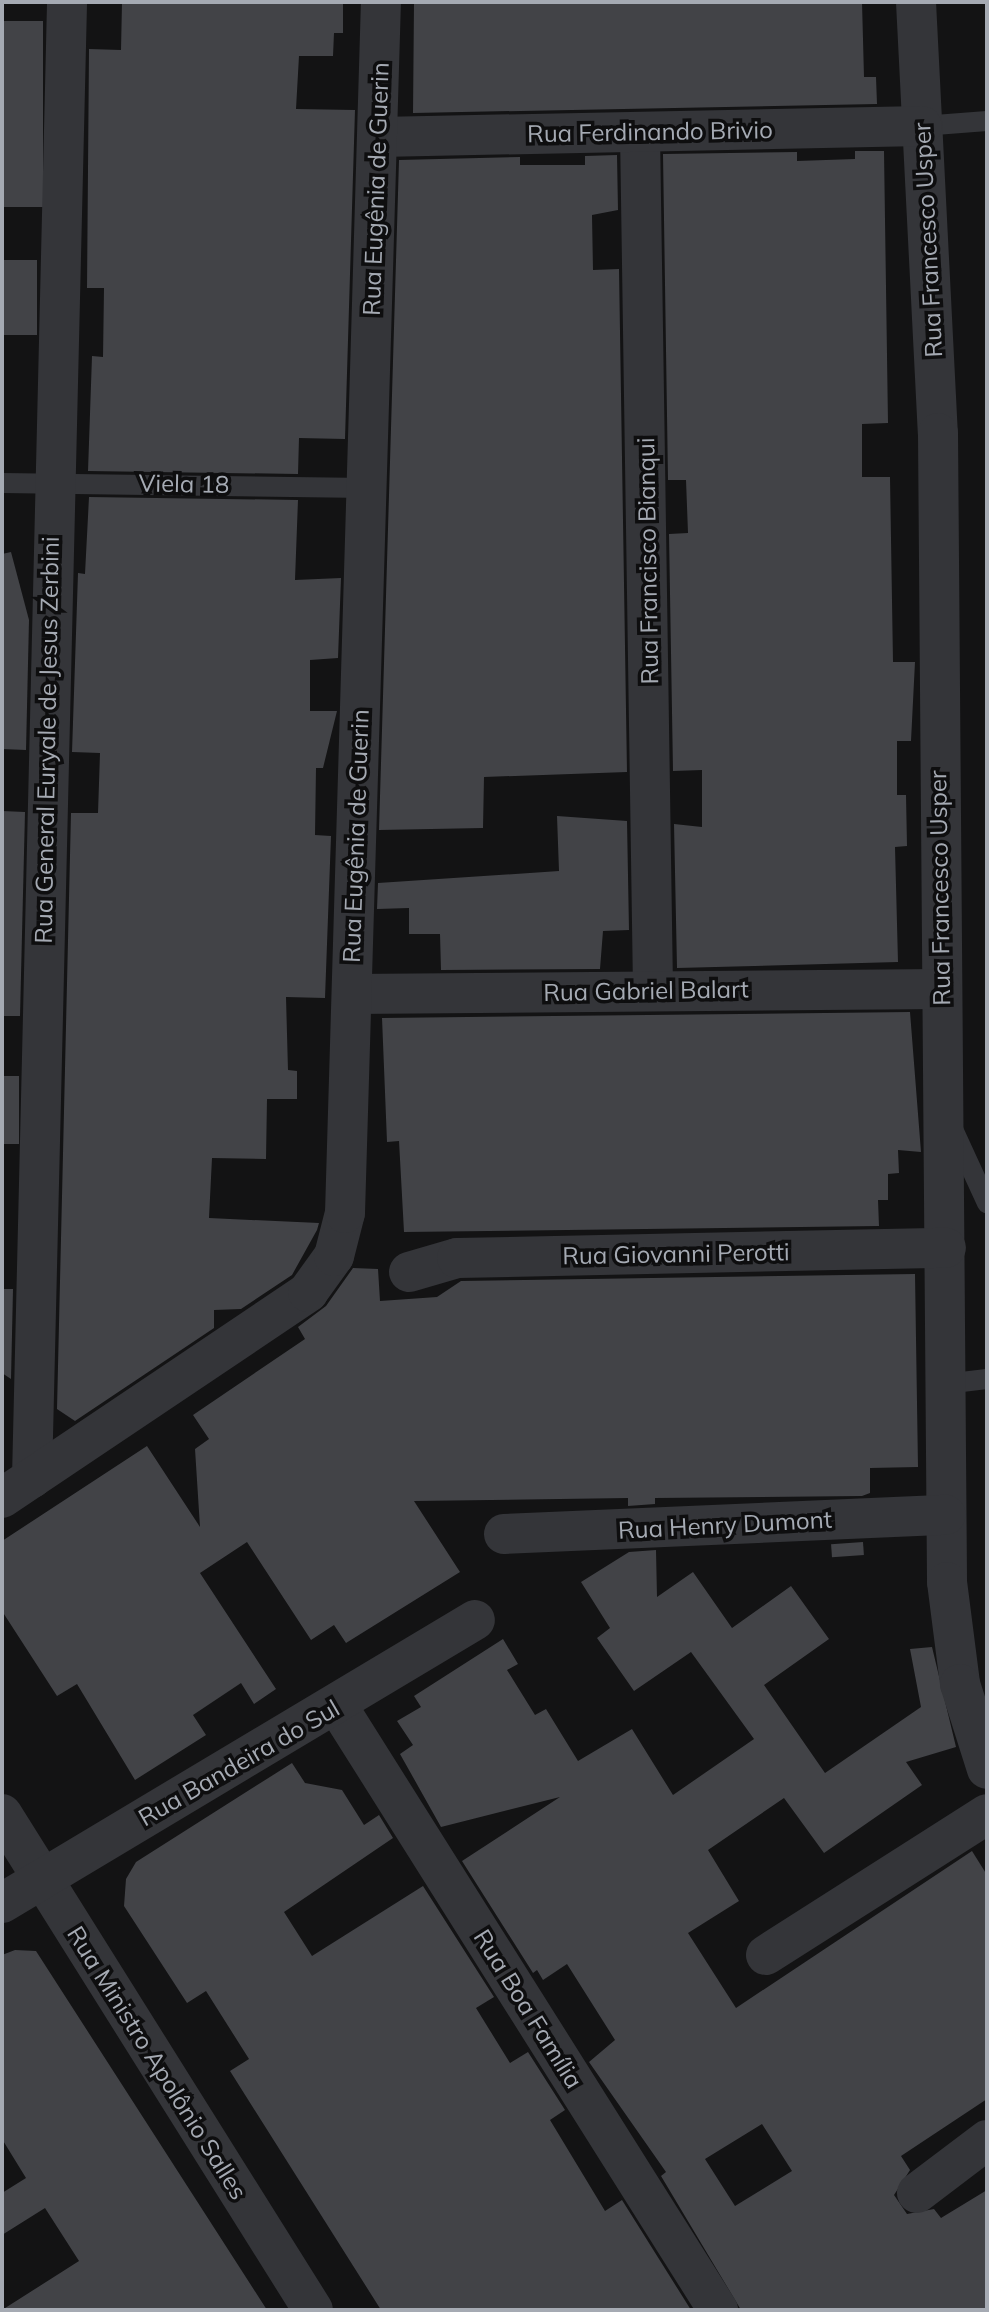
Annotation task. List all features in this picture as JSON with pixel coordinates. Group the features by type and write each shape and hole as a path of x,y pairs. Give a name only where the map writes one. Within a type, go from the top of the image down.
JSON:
{"street":[{"name":"Rua General Euryale de Jesus Zerbini","path":"17,1488 67,2"},
{"name":"Rua Eugênia de Guerin","path":"17,1488 308,1292 334,1256 345,1213 381,2"},
{"name":"Rua Francesco Usper","path":"916,2 938,433 946,1515 960,1684 987,1769"},
{"name":"Rua Ferdinando Brivio","path":"379,137 922,126"},
{"name":"Rua Francisco Bianqui","path":"640,132 653,990"},
{"name":"Rua Gabriel Balart","path":"352,994 941,989"},
{"name":"Rua Giovanni Perotti","path":"409,1272 457,1258 946,1248"},
{"name":"Rua Henry Dumont","path":"504,1534 946,1515"},
{"name":"Rua Bandeira do Sul","path":"2,1903 338,1707 475,1620"},
{"name":"Rua Boa Família","path":"338,1707 718,2310"},
{"name":"Rua Ministro Apolônio Salles","path":"2,1814 313,2310"},
{"path":"766,1955 987,1814"},
{"path":"917,2193 987,2140"}],"lane":[{"path":"922,126 987,121"},
{"name":"Viela 18","path":"2,483 367,488"},
{"path":"943,1108 987,1203"},
{"path":"945,1384 987,1379"}],"building":[{"path":"122,2 343,2 343,33 334,33 333,56 299,56 296,109 355,110 345,439 299,438 298,474 88,471 92,356 103,357 104,288 87,288 89,49 121,50"},
{"path":"414,2 862,2 864,77 876,77 877,104 413,113"},
{"path":"2,21 43,21 43,207 2,207"},
{"path":"855,151 884,151 888,423 862,424 862,477 890,477 893,662 915,662 911,741 897,741 897,795 906,795 907,846 895,847 898,962 677,968 674,824 702,827 702,770 673,771 669,534 688,533 686,480 668,480 663,154 797,152 797,161 855,159"},
{"path":"617,155 618,210 592,215 593,270 619,269 627,772 484,777 483,828 379,830 399,160 520,157 520,165 585,165 585,156"},
{"path":"2,260 37,260 37,335 2,335"},
{"path":"89,497 298,500 295,580 341,578 338,658 310,660 310,711 337,711 323,768 316,768 315,835 331,836 325,998 286,997 288,1070 297,1071 297,1099 267,1099 266,1159 212,1158 209,1218 319,1223 317,1230 292,1275 241,1309 214,1310 214,1328 75,1421 57,1409 71,813 98,813 100,753 72,752 78,573 85,574"},
{"path":"11,552 29,620 26,750 2,749 2,554"},
{"path":"2,811 25,812 20,1016 2,1016"},
{"path":"557,816 627,821 629,930 603,931 600,969 441,970 440,934 409,934 409,908 377,909 378,883 559,871"},
{"path":"910,1012 921,1152 898,1150 899,1173 888,1174 888,1200 878,1200 879,1226 404,1232 399,1141 387,1142 382,1018"},
{"path":"2,1076 19,1076 19,1144 2,1144"},
{"path":"353,1268 378,1269 380,1301 437,1297 461,1281 915,1274 918,1467 870,1468 870,1493 862,1496 655,1498 655,1504 628,1506 628,1498 414,1501 460,1572 346,1643 334,1625 311,1640 247,1542 200,1573 276,1689 254,1704 241,1683 193,1715 206,1735 135,1780 77,1684 57,1696 2,1611 2,1541 147,1446 200,1527 195,1449 209,1439 193,1415 305,1339 298,1327 326,1306"},
{"path":"2,1289 13,1289 11,1379 2,1373"},
{"path":"863,1542 864,1555 832,1557 831,1544"},
{"path":"656,1550 657,1597 693,1572 732,1628 791,1586 829,1639 764,1685 825,1773 921,1707 910,1649 932,1647 956,1747 906,1762 922,1785 824,1853 784,1798 708,1850 739,1901 688,1933 736,2008 972,1851 987,1875 987,2099 901,2156 910,2170 894,2195 907,2214 934,2209 941,2218 987,2190 987,2310 741,2310 661,2176 666,2172 589,2062 615,2040 567,1964 543,1980 537,1970 533,1973 462,1861 560,1797 441,1827 400,1754 413,1745 397,1721 421,1707 414,1696 503,1639 518,1664 507,1670 535,1715 546,1709 578,1761 632,1729 673,1795 754,1739 691,1652 634,1691 597,1638 610,1628 581,1582 629,1552","holes":["762,2124 792,2171 735,2206 705,2159"]},
{"path":"292,1763 305,1783 342,1790 364,1825 379,1815 393,1838 284,1912 312,1956 423,1886 494,1997 476,2008 510,2063 528,2052 565,2110 550,2120 605,2211 622,2200 691,2310 381,2310 230,2071 249,2059 206,1991 187,2003 124,1906 126,1879 136,1862"},
{"path":"15,1950 36,1951 267,2310 2,2310 79,2261 45,2208 2,2235 2,2193 26,2178 2,2139 2,1955"}]}
